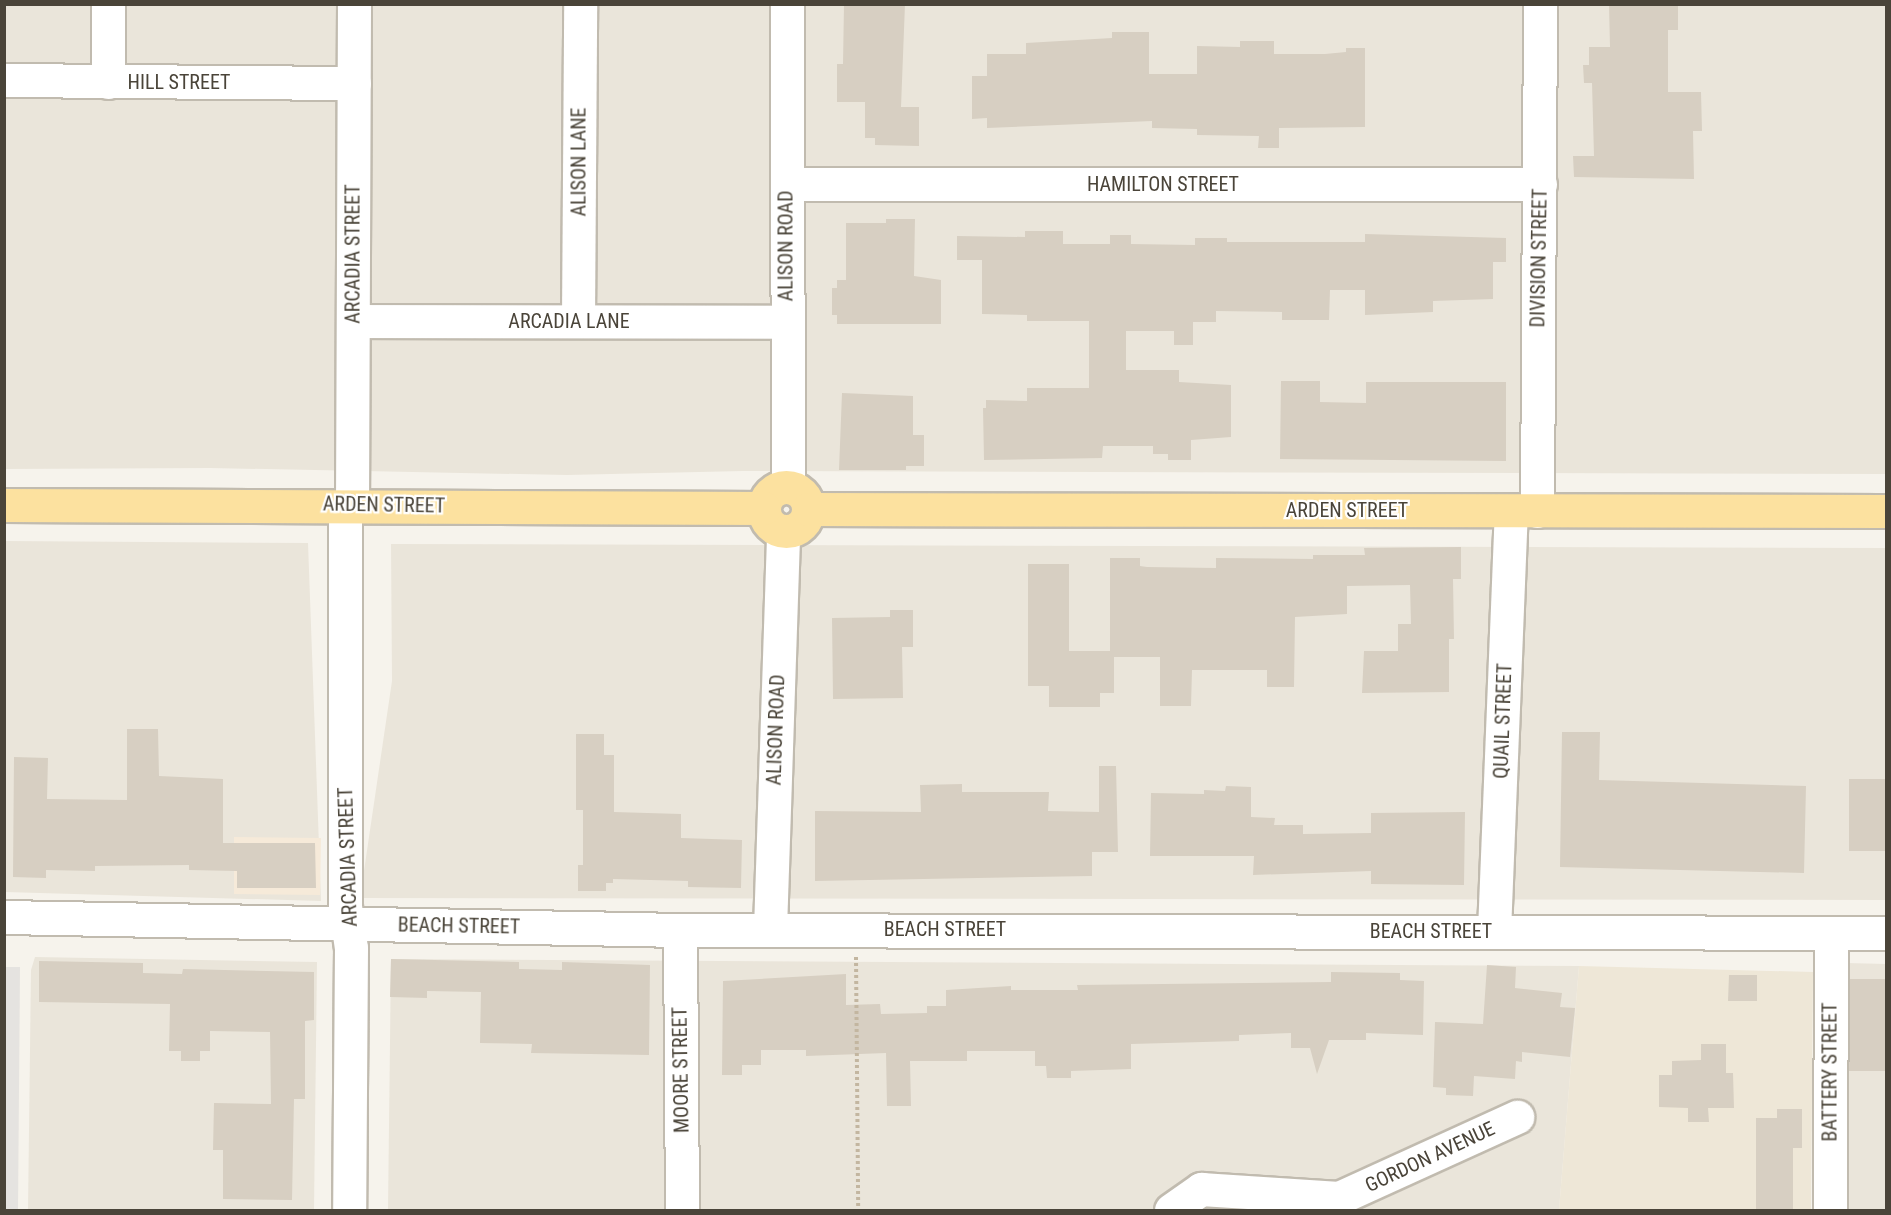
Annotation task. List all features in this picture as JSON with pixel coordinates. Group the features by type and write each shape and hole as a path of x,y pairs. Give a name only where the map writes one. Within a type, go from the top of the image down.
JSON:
{"main road":[{"name":"ARDEN STREET","path":"798,498 1524,511 1887,511"},
{"path":"773,520 798,528 798,498"},
{"name":"ARDEN STREET","path":"4,505 349,504 773,520"}],"street":[{"path":"108,4 108,82"},
{"name":"ARCADIA STREET","path":"349,1210 349,925 345,906 353,321 354,4"},
{"name":"ALISON LANE","path":"578,320 579,4"},
{"name":"ALISON ROAD","path":"787,4 786,322 798,498"},
{"name":"DIVISION STREET","path":"1524,511 1540,184 1540,4"},
{"name":"HILL STREET","path":"4,80 354,83"},
{"name":"HAMILTON STREET","path":"787,184 1540,184"},
{"name":"ARCADIA LANE","path":"353,321 786,322"},
{"name":"QUAIL STREET","path":"1494,932 1524,511"},
{"name":"ALISON ROAD","path":"770,929 773,520"},
{"name":"BEACH STREET","path":"4,917 680,930 1887,933"},
{"name":"MOORE STREET","path":"680,930 682,1210"},
{"name":"BATTERY STREET","path":"1830,1210 1831,933"},
{"name":"GORDON AVENUE","path":"1171,1210 1201,1189 1339,1198 1517,1117"}],"path":[{"path":"856,977 858,1210"}],"shaded area":[{"path":"4,5 1886,5 1886,474 743,471 567,475 210,468 5,469"},
{"path":"5,541 308,543 321,901 5,892"},
{"path":"391,544 1886,548 1886,900 360,898 392,681"},
{"path":"234,837 321,838 320,895 234,894"},
{"path":"35,957 317,962 314,1210 28,1210 31,970"},
{"path":"391,959 1579,966 1559,1210 388,1210"},
{"path":"1847,963 1886,964 1886,1210 1848,1210"},
{"path":"1579,966 1813,972 1811,1210 1559,1210"},
{"path":"4,967 20,967 18,1210 5,1210"}],"building":[{"path":"844,4 905,4 901,107 919,107 919,146 875,145 875,138 865,138 865,102 837,102 837,64 843,64"},
{"path":"1609,4 1678,4 1678,30 1668,30 1668,92 1701,92 1702,131 1693,131 1694,179 1574,177 1573,156 1594,156 1592,83 1584,83 1583,65 1589,65 1589,47 1610,47"},
{"path":"1112,32 1149,32 1149,74 1197,74 1197,46 1240,47 1240,41 1274,41 1274,54 1325,54 1346,52 1346,48 1365,48 1365,127 1279,128 1279,148 1258,148 1259,136 1197,135 1197,129 1152,128 1152,121 987,128 987,118 972,119 972,76 987,76 987,54 1026,54 1026,43 1112,38"},
{"path":"886,219 915,219 914,276 941,280 941,324 837,324 837,315 832,315 832,288 837,288 837,280 846,280 846,223 886,223"},
{"path":"1025,231 1063,231 1063,244 1110,244 1110,235 1131,235 1131,244 1195,245 1195,238 1227,238 1227,242 1365,242 1365,234 1506,238 1506,262 1493,262 1493,299 1433,301 1433,312 1365,315 1365,290 1330,290 1329,320 1282,320 1282,312 1216,311 1216,322 1193,322 1193,345 1174,345 1174,331 1126,331 1126,370 1179,370 1179,382 1231,385 1231,437 1191,440 1191,460 1168,460 1168,454 1153,454 1153,446 1103,446 1102,458 984,460 983,408 986,408 986,400 1027,401 1027,388 1089,388 1089,321 1027,321 1027,315 982,314 982,260 957,260 957,236 1025,237"},
{"path":"1281,381 1320,381 1320,402 1366,403 1366,382 1506,382 1506,461 1280,459"},
{"path":"842,393 913,396 913,435 924,435 924,466 906,466 906,470 839,470"},
{"path":"1461,547 1461,579 1453,579 1454,639 1449,639 1449,692 1362,693 1364,651 1398,651 1398,624 1411,624 1410,585 1347,586 1347,614 1295,617 1294,687 1267,687 1267,670 1192,670 1191,706 1160,706 1160,657 1114,657 1114,693 1100,693 1100,707 1049,707 1049,686 1028,686 1028,564 1069,564 1069,651 1110,651 1110,558 1140,558 1140,566 1147,567 1216,568 1216,558 1313,559 1313,555 1365,555 1364,548"},
{"path":"890,610 913,610 913,647 902,647 903,698 833,699 832,618 890,617"},
{"path":"127,729 158,729 159,776 223,779 223,843 315,843 316,888 237,888 237,871 189,870 189,865 95,866 95,871 46,870 46,878 13,877 14,757 48,758 47,799 127,800"},
{"path":"1562,732 1600,732 1599,780 1806,786 1804,873 1560,867"},
{"path":"576,734 604,734 604,755 614,755 614,812 681,814 681,838 742,840 741,888 688,887 688,881 613,879 613,883 606,883 606,891 578,891 578,865 583,865 583,810 576,810"},
{"path":"1099,766 1116,766 1118,852 1092,852 1092,876 815,881 815,811 921,812 920,785 962,784 962,792 1049,792 1048,811 1099,812"},
{"path":"1849,779 1887,779 1887,851 1849,851"},
{"path":"1226,786 1251,787 1251,817 1275,818 1274,825 1303,825 1303,834 1371,833 1371,813 1465,812 1464,885 1371,884 1371,871 1253,875 1254,856 1150,856 1151,793 1204,794 1204,790 1225,791"},
{"path":"391,959 519,962 519,969 562,970 562,962 650,965 649,1055 531,1053 532,1044 480,1043 481,992 427,991 427,998 390,997"},
{"path":"39,961 143,963 143,973 182,974 183,969 314,972 314,1020 305,1021 305,1099 294,1099 292,1200 223,1199 223,1150 213,1150 214,1103 271,1104 270,1032 210,1031 210,1051 200,1051 200,1061 181,1061 181,1051 169,1051 170,1004 39,1002"},
{"path":"1487,965 1516,967 1515,988 1562,993 1560,1007 1575,1008 1570,1057 1522,1052 1522,1062 1516,1061 1515,1079 1474,1076 1473,1096 1446,1095 1446,1088 1433,1087 1435,1022 1483,1024"},
{"path":"1331,972 1400,973 1400,980 1424,981 1423,1035 1366,1033 1366,1040 1329,1040 1317,1074 1310,1048 1291,1048 1291,1033 1239,1035 1239,1041 1131,1044 1131,1069 1071,1071 1071,1078 1047,1078 1046,1066 1035,1066 1035,1051 967,1051 967,1061 910,1061 911,1106 887,1106 886,1053 806,1056 806,1050 761,1050 761,1065 742,1065 742,1075 722,1075 723,981 846,974 846,1005 880,1004 881,1014 927,1013 927,1006 946,1006 946,990 1011,986 1011,990 1078,990 1077,985 1331,982"},
{"path":"1729,975 1757,975 1757,1001 1728,1001"},
{"path":"1850,979 1887,979 1887,1071 1849,1071"},
{"path":"1701,1044 1726,1044 1726,1073 1733,1073 1734,1108 1708,1108 1709,1122 1688,1122 1688,1108 1659,1107 1659,1075 1672,1075 1672,1061 1701,1060"},
{"path":"1777,1109 1802,1109 1802,1148 1793,1148 1793,1210 1756,1210 1756,1118 1777,1118"}]}
